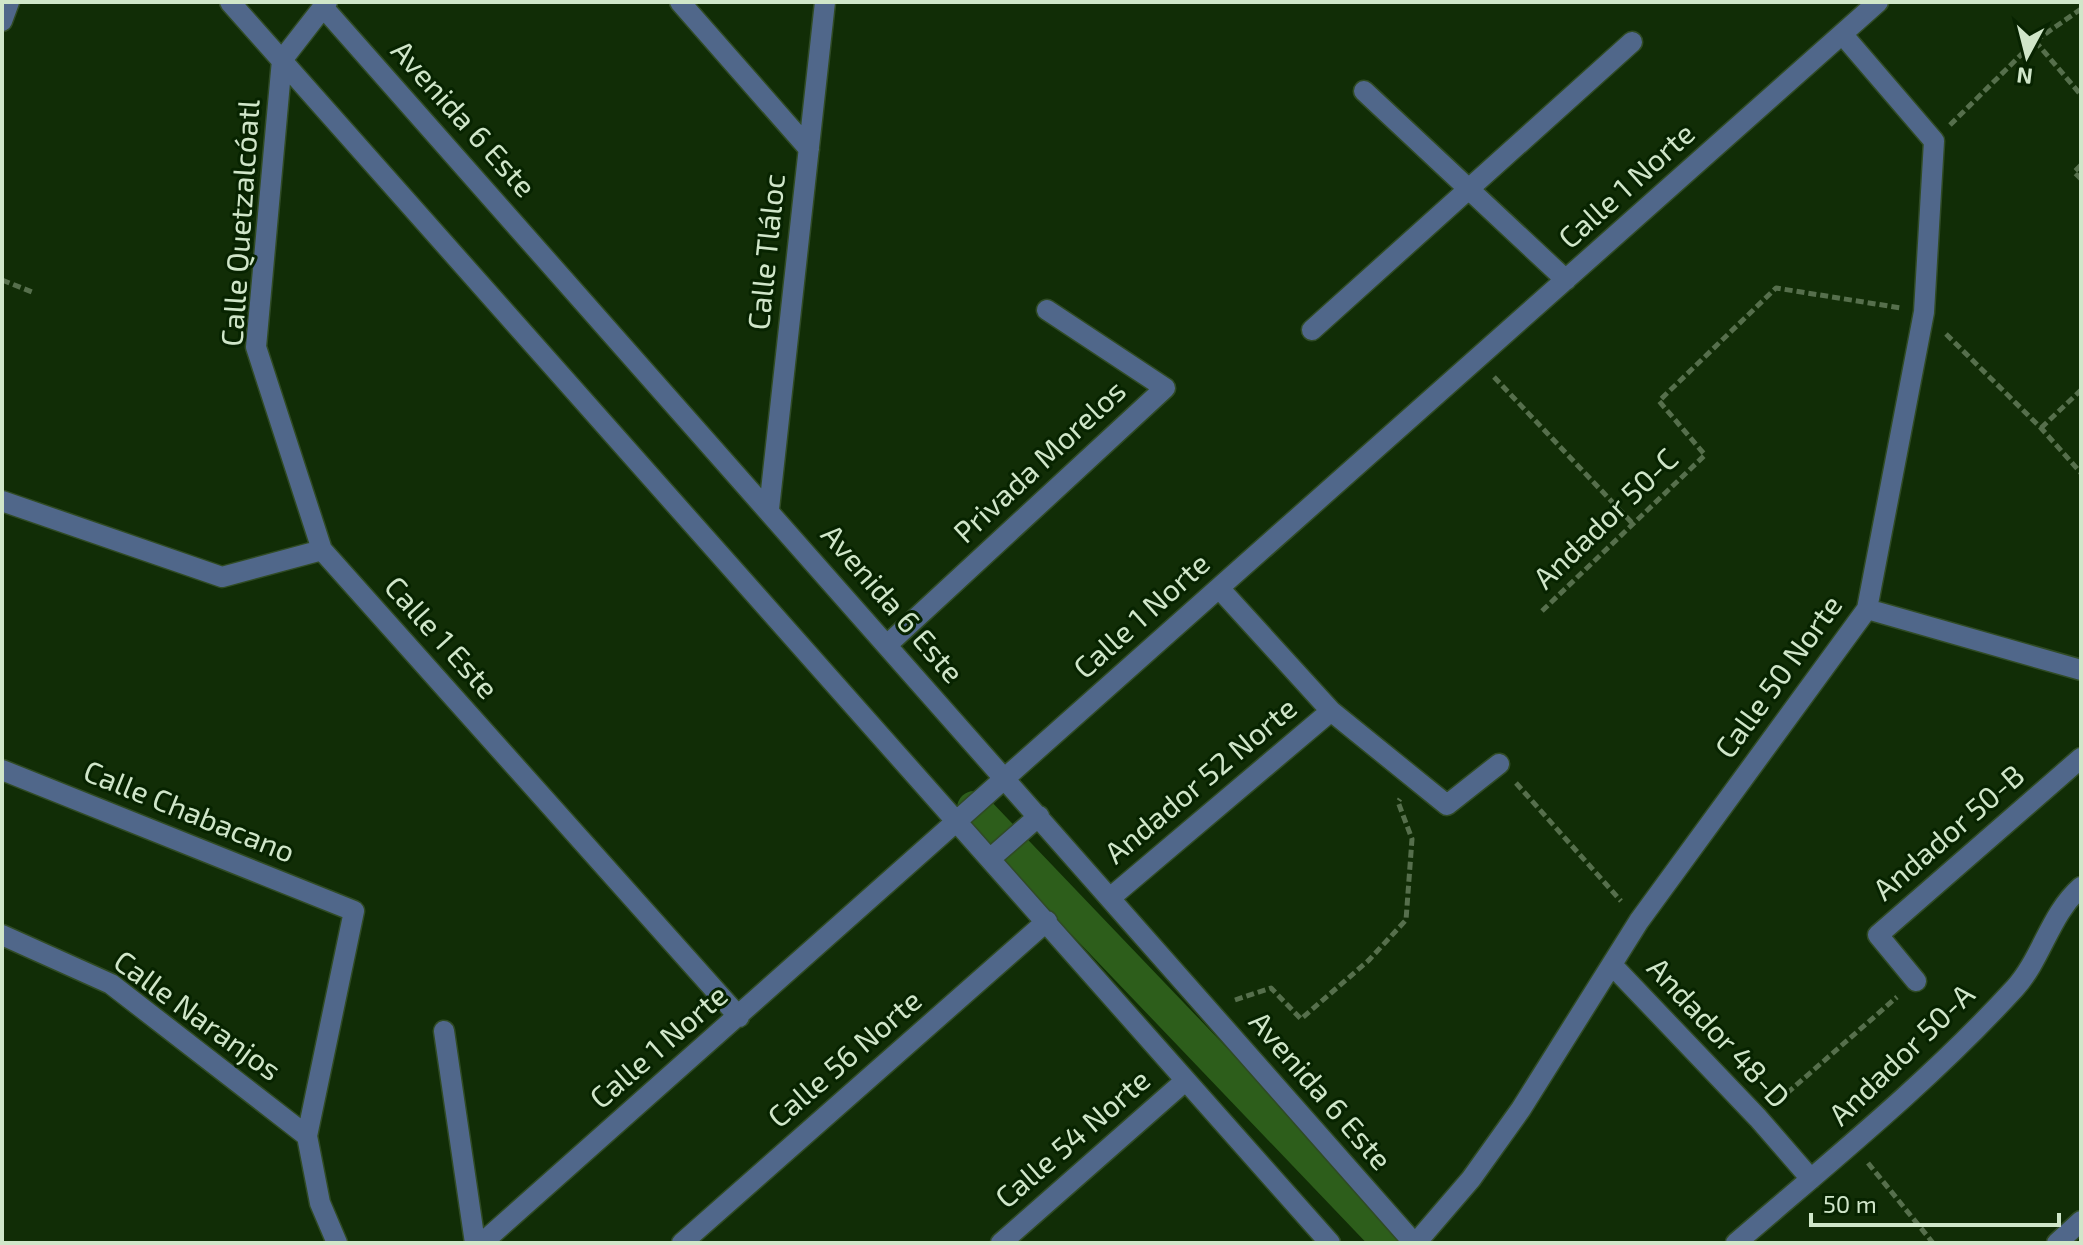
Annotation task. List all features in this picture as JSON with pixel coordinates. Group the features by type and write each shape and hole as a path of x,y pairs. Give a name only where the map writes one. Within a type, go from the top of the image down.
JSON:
{"street":[{"path":"2,21 9,2"},
{"path":"230,2 1330,1243"},
{"path":"680,2 809,149"},
{"name":"Calle Tláloc","path":"769,509 825,2"},
{"name":"Calle 1 Norte","path":"482,1243 1878,2"},
{"name":"Calle Quetzalcóatl","path":"322,550 256,347 282,60 325,4"},
{"name":"Avenida 6 Este","path":"325,4 1415,1243"},
{"path":"1843,35 1934,141"},
{"path":"1312,330 1632,42"},
{"path":"1364,91 1566,280"},
{"name":"Calle 50 Norte","path":"1415,1243 1480,1167 1639,921 1867,609 1924,312 1934,141"},
{"name":"Privada Morelos","path":"887,645 1165,388 1047,310"},
{"path":"2,501 222,577 322,550"},
{"name":"Calle 1 Este","path":"322,550 739,1017"},
{"path":"1219,588 1331,711 1447,805 1499,764"},
{"path":"1867,609 2081,670"},
{"name":"Andador 52 Norte","path":"1110,898 1331,711"},
{"name":"Andador 50-B","path":"1916,981 1878,935 2081,758"},
{"name":"Calle Chabacano","path":"2,770 354,911 307,1136"},
{"path":"991,858 1039,816"},
{"name":"Andador 50-A","path":"1736,1243 1853,1144 2018,985 2066,900 2081,887"},
{"name":"Calle 56 Norte","path":"682,1243 1047,921"},
{"name":"Calle Naranjos","path":"2,935 111,984 307,1136"},
{"name":"Andador 48-D","path":"1612,965 1758,1118 1811,1179"},
{"path":"444,1031 475,1243"},
{"name":"Calle 54 Norte","path":"1001,1243 1185,1081"},
{"path":"307,1136 320,1203 337,1243"},
{"path":"2057,1243 2081,1221"}],"path":[{"path":"1934,141 2035,41 2081,9"},
{"path":"2035,41 2081,95"},
{"path":"2081,165 2074,172 2081,179"},
{"path":"2,280 32,292"},
{"name":"Andador 50-C","path":"1542,611 1705,455 1659,401 1776,288 1924,312"},
{"path":"1924,312 2041,428 2081,473"},
{"path":"1477,359 1634,525"},
{"path":"2041,428 2081,390"},
{"name":"Andador 48-D","path":"1499,764 1639,921"},
{"path":"1207,1008 1271,988 1301,1019 1369,960 1406,920 1412,839 1398,802 1416,780"},
{"path":"1758,1118 1916,981"},
{"path":"1853,1144 1933,1243"}],"waterway":[{"path":"974,808 1390,1243"}]}
